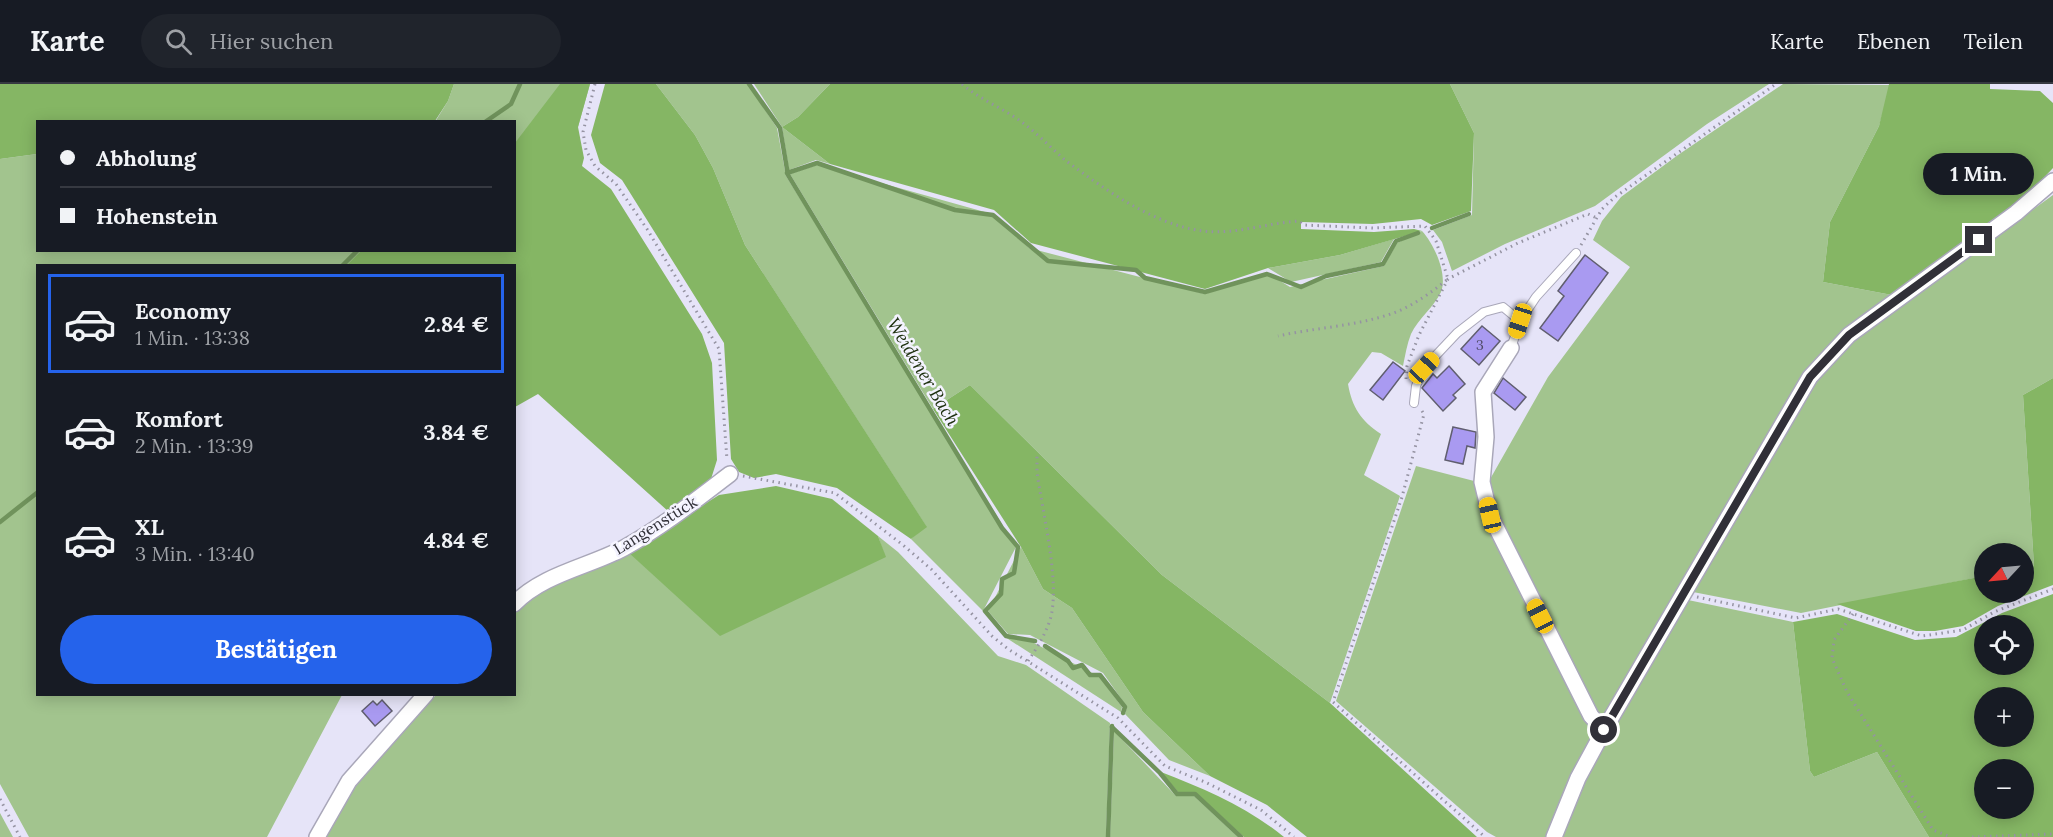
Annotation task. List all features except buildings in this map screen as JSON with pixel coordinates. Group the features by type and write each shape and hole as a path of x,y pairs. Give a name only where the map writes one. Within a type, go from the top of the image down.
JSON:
{"street":[{"path":"1554,837 1578,778 1604,730 1810,377 1849,335 2016,213 2053,181"},
{"path":"1511,348 1484,392 1486,437 1482,482 1490,515 1591,716 1604,730"},
{"name":"Langenstück","path":"516,602 529,589 624,548 674,517 730,474"},
{"path":"317,837 349,781 424,696"}],"lane":[{"path":"1511,348 1520,321 1536,297 1576,253"},
{"path":"1414,403 1416,386 1424,368 1457,333 1484,312 1503,307 1520,321"}],"path":[{"path":"595,84 583,132 586,150 595,166 616,184 647,229 719,349 726,453 730,474 776,480 835,494 903,544 931,569 992,636 1118,718 1165,766 1205,782 1261,810 1294,837"},
{"path":"962,84 984,100 1016,118 1066,160 1106,188 1161,219 1181,226 1218,232 1299,221 1304,225 1373,228 1422,225 1436,241 1448,279 1419,335 1407,366 1406,381 1409,395 1424,414 1402,497 1333,702 1485,837"},
{"path":"1576,253 1602,209 1635,180 1776,84"},
{"path":"1278,336 1382,316 1410,305 1448,279 1518,243 1588,214 1597,218"},
{"path":"1028,661 1043,636 1052,605 1052,582 1037,456"},
{"path":"1684,594 1796,618 1838,609 1914,635 1954,633 1994,612 2053,589"},
{"path":"1853,614 1834,640 1832,658 1843,683 1934,830 1951,837"},
{"path":"0,799 21,837"},
{"path":"1972,837 1997,834 2053,834"}],"green space":[{"path":"0,84 454,84 448,101 436,120 36,120 36,154 0,159"},
{"path":"454,84 590,84 578,127 561,144 516,177 516,120 436,120 448,101"},
{"path":"560,84 590,84 578,127 584,158 582,166 611,189 702,334 712,363 717,460 711,479 669,512 538,394 516,406 516,264 348,264 360,252 516,252 516,142"},
{"path":"605,84 656,84 695,135 713,168 745,245 927,527 911,539 837,488 776,474 754,478 739,472 731,459 724,343 622,180 600,163 591,135"},
{"path":"656,84 748,84 777,128 786,176 1016,547 983,611 911,539 926,526 745,245 713,168 695,135"},
{"path":"754,84 830,84 798,117 782,127"},
{"path":"830,84 1450,84 1474,133 1471,211 1432,225 1421,219 1373,224 1301,222 1301,229 1374,232 1414,229 1422,231 1340,255 1268,268 1205,289 1031,243 994,210 830,164 782,127 798,117"},
{"path":"1450,84 1769,84 1707,124 1595,206 1505,244 1452,271 1442,242 1433,230 1472,215 1474,133"},
{"path":"1783,84 1891,85 1879,126 1830,222 1823,282 1892,295 1863,315 1805,374 1607,716 1602,716 1591,708 1498,519 1489,481 1548,377 1630,267 1593,240 1602,221 1621,197 1678,155"},
{"path":"1889,84 1990,84 1990,89 2040,91 2053,103 2053,168 2017,206 1892,295 1823,282 1830,222 1879,126"},
{"path":"782,127 830,164 816,160 789,170"},
{"path":"36,154 36,252 372,252 366,264 36,264 36,493 0,522 0,159"},
{"path":"817,165 992,214 1029,248 1205,294 1267,273 1290,287 1384,266 1397,243 1422,231 1439,260 1443,277 1441,292 1411,334 1403,366 1381,353 1372,352 1348,384 1358,413 1381,434 1364,475 1400,496 1330,703 1162,575 970,385 933,409 790,174"},
{"path":"2053,195 2053,378 2023,395 2033,543 1974,543 1974,578 1801,613 1693,592 1816,381 1852,340"},
{"path":"1394,239 1381,262 1291,282 1268,268 1340,255"},
{"path":"2053,378 2053,585 2034,592 2034,543 2023,395"},
{"path":"970,385 1162,575 1330,703 1477,837 1307,837 1267,805 1210,776 1143,712 1072,608 1043,589 1021,547 933,409"},
{"path":"1416,466 1478,482 1590,724 1592,740 1548,837 1496,837 1487,832 1336,701"},
{"path":"776,486 832,499 878,536 886,557 720,636 628,552 719,495"},
{"path":"36,494 36,696 341,696 267,837 29,837 0,784 0,523"},
{"path":"878,536 898,552 998,656 1026,665 1110,723 1106,837 324,837 356,785 435,696 516,696 516,611 531,594 628,552 885,557"},
{"path":"1021,547 1043,589 1072,608 1143,712 1210,776 1169,760 1125,714 1127,707 1103,673 1030,635 1008,634 988,611"},
{"path":"1974,578 1974,603 2006,603 1982,615 1974,615 1974,620 1963,626 1935,631 1916,631 1837,604"},
{"path":"2053,594 2053,837 1929,837 1877,752 1814,777 1810,771 1793,622 1837,614 1915,640 1956,637 1974,628 1974,675 2034,675 2034,615 1998,615"},
{"path":"1688,600 1793,622 1810,771 1814,777 1877,752 1929,837 1560,837 1581,779"},
{"path":"1005,637 1028,640 1100,677 1122,707 1121,712"},
{"path":"1114,731 1176,796 1194,796 1238,837 1110,837"},
{"path":"1161,772 1225,800 1270,826 1284,837 1244,837 1195,792 1178,792"},
{"path":"0,813 13,837 0,837"}],"waterway":[{"path":"488,120 511,104 520,84"},
{"name":"Weidener Bach","path":"749,84 780,128 788,175 1002,528 1018,547 1014,573 1002,579 1001,594 985,611 1006,636 1035,641"},
{"path":"787,173 817,163 955,210 993,215 1048,261 1136,270 1145,278 1205,292 1267,274 1301,287 1326,276 1383,264 1396,241 1418,233"},
{"path":"1432,228 1469,214"},
{"path":"344,264 356,252"},
{"path":"0,522 36,494"},
{"name":"Weidener Bach","path":"1045,646 1068,661 1073,668 1082,665 1090,675 1100,675 1125,707 1123,713"},
{"path":"1108,837 1112,726"},
{"name":"Weidener Bach","path":"1112,727 1160,773 1177,794 1195,794 1241,837"}],"route":[{"path":"1604,730 1810,377 1849,335 1979,240"}]}
